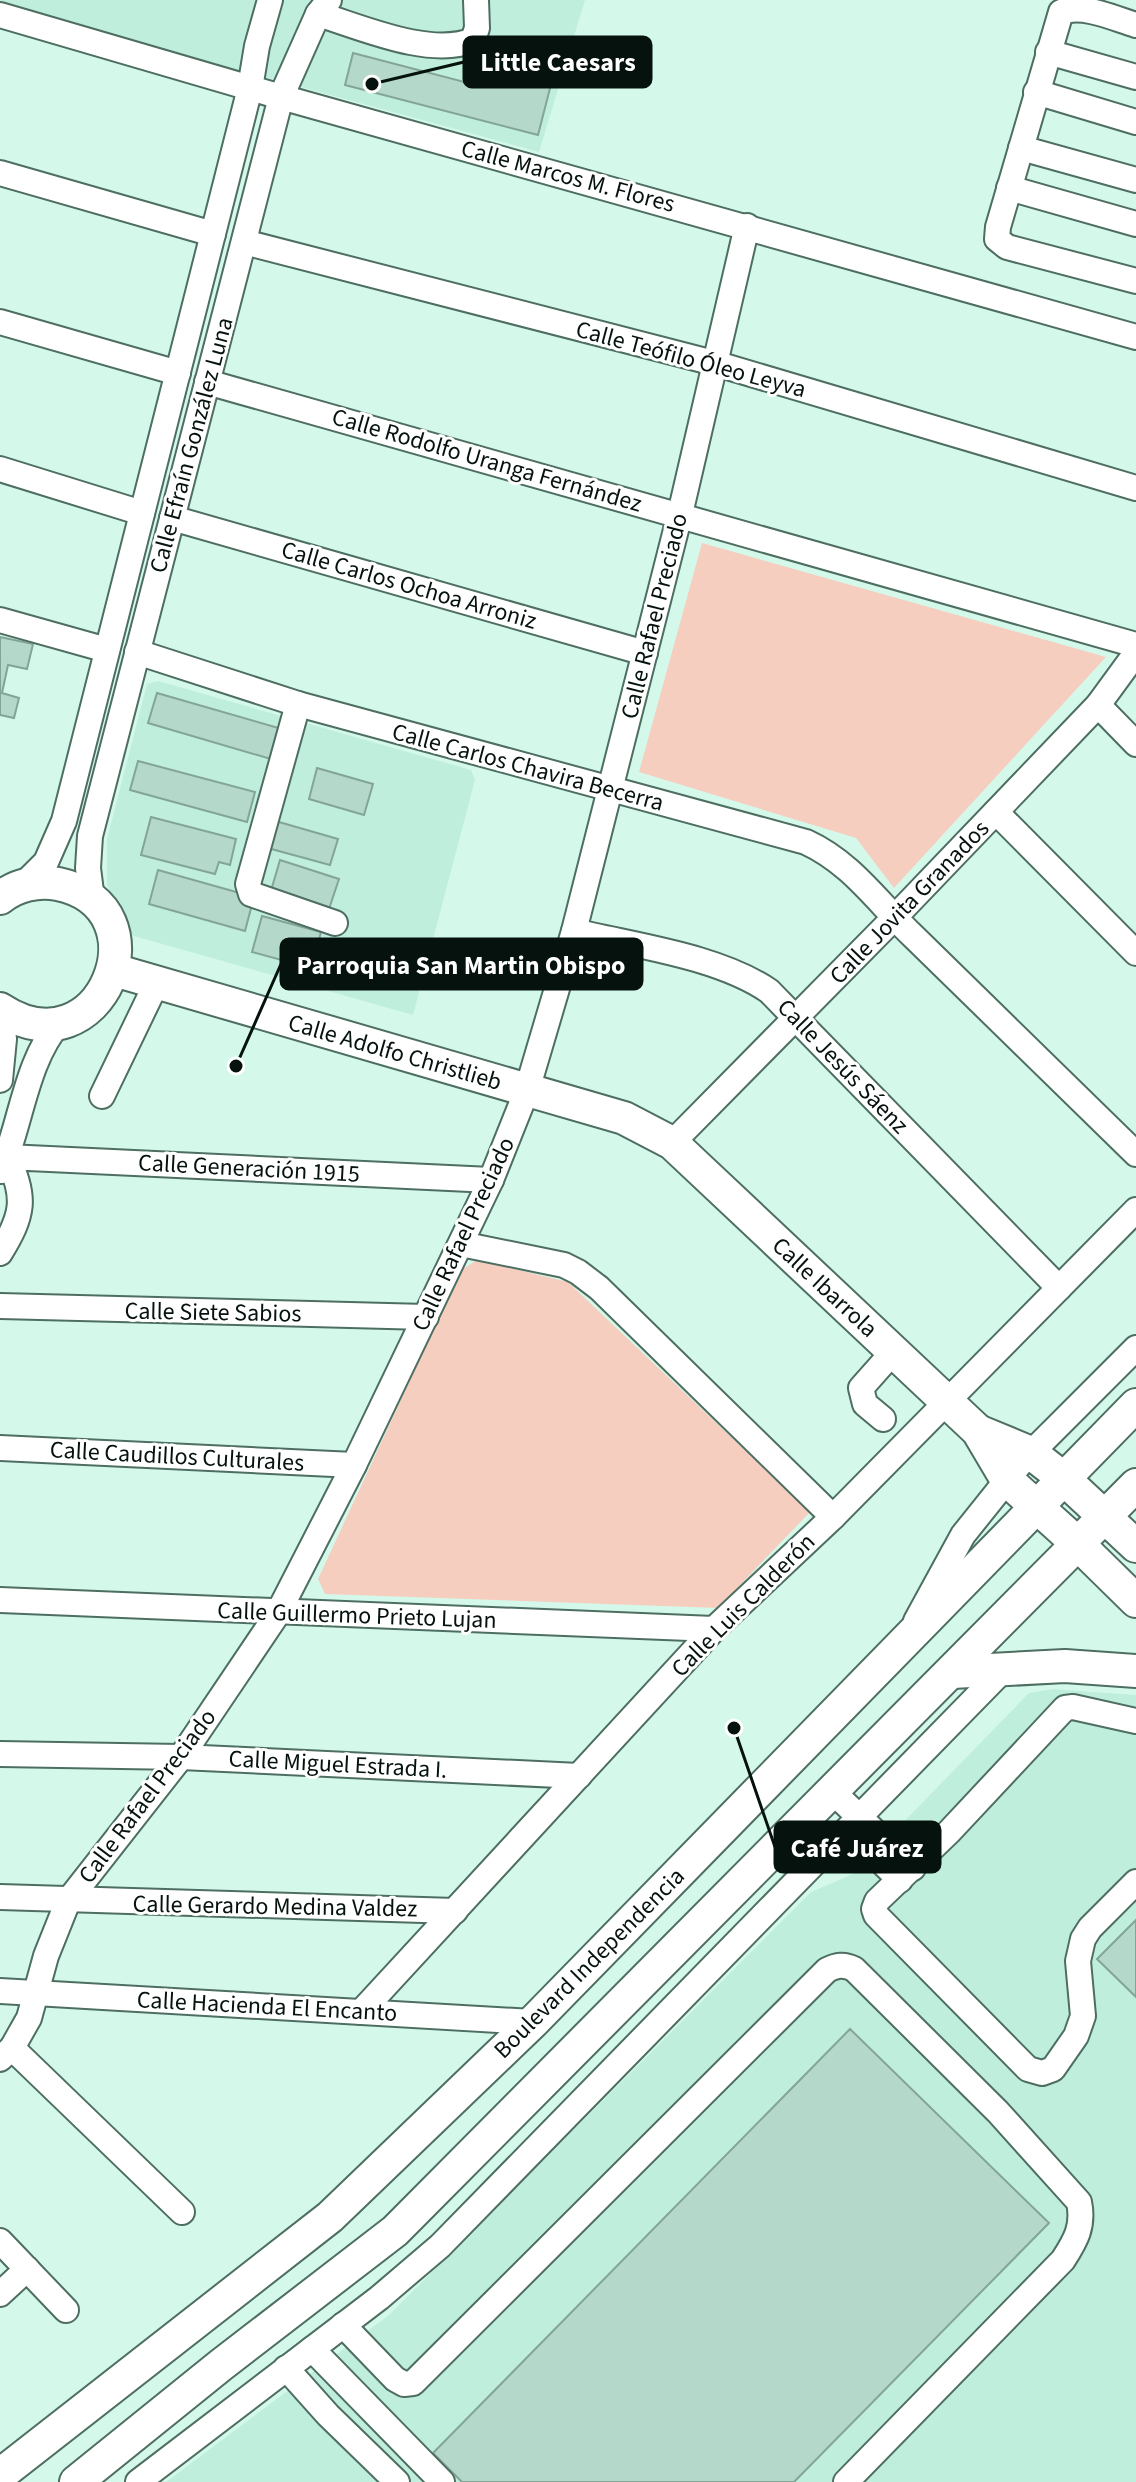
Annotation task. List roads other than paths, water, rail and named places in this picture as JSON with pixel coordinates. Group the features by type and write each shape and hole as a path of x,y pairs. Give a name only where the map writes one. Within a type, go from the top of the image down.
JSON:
{"main road":[{"path":"0,1010 34,1024 72,1020 91,1008 106,991 114,970 116,951 113,932 105,914 92,900 71,887 47,882 11,892"},
{"name":"Calle Adolfo Christlieb","path":"114,970 624,1118 672,1143"},
{"name":"Calle Ibarrola","path":"672,1143 978,1431 1007,1480 1136,1601"},
{"name":"Boulevard Independencia","path":"0,2475 330,2217 533,2022 1136,1405"},
{"name":"Calle Ibarrola","path":"978,1431 1031,1453 1106,1516 1136,1546"},
{"name":"Boulevard Independencia","path":"76,2482 395,2231 1136,1485"},
{"path":"952,1672 1065,1666 1136,1671"}],"street":[{"name":"Calle Efraín González Luna","path":"11,892 46,862 64,821 270,0"},
{"path":"324,7 425,46 447,47 460,46 473,40 477,28 476,0"},
{"name":"Calle Efraín González Luna","path":"92,900 88,868 90,836 281,97 324,7"},
{"path":"1136,25 1071,8 1061,12 997,239 1007,247 1136,281"},
{"name":"Calle Marcos M. Flores","path":"0,15 1136,337"},
{"path":"1048,52 1136,77"},
{"path":"1036,92 1136,122"},
{"path":"1021,148 1136,180"},
{"path":"0,173 213,234"},
{"path":"1009,188 1136,224"},
{"name":"Calle Rafael Preciado","path":"6,2053 29,2018 46,1956 68,1901 181,1757 278,1613 354,1465 491,1180 527,1090 574,931 680,514 747,226"},
{"name":"Calle Teófilo Óleo Leyva","path":"244,242 714,363 1136,488"},
{"path":"0,322 178,373"},
{"name":"Calle Rodolfo Uranga Fernández","path":"207,382 1136,645"},
{"path":"0,469 142,513"},
{"name":"Calle Carlos Ochoa Arroniz","path":"172,518 645,653"},
{"path":"0,620 107,650"},
{"name":"Calle Carlos Chavira Becerra","path":"137,652 298,704 815,846 840,860 857,875 894,918"},
{"name":"Calle Jovita Granados","path":"672,1143 1098,705 1136,653"},
{"path":"298,704 248,884 251,894 335,923"},
{"path":"1098,705 1136,744"},
{"path":"996,812 1136,953"},
{"path":"894,918 1136,1154"},
{"name":"Calle Jesús Sáenz","path":"574,931 709,963 747,976 769,991 1059,1288"},
{"path":"102,1096 157,982"},
{"path":"0,1010 4,1039 0,1080"},
{"path":"0,1253 16,1226 20,1197 18,1180 4,1165 39,1055 47,1037 60,1022"},
{"name":"Calle Generación 1915","path":"4,1165 491,1180"},
{"name":"Calle Luis Calderón","path":"361,2012 714,1629 833,1517 1136,1210"},
{"path":"461,1244 552,1262 578,1272 599,1288 833,1517"},
{"name":"Calle Siete Sabios","path":"0,1306 426,1317"},
{"path":"907,1637 963,1535 1031,1453 1136,1348"},
{"path":"883,1419 865,1404 861,1388 893,1352"},
{"name":"Calle Caudillos Culturales","path":"0,1448 354,1465"},
{"name":"Calle Guillermo Prieto Lujan","path":"0,1600 714,1629"},
{"path":"138,2482 379,2298 440,2246 1004,1669"},
{"path":"1136,1721 1073,1707 1065,1708 877,1901 874,1909 876,1915 1028,2069 1042,2073 1053,2069 1081,2026 1078,1961 1083,1939 1136,1882"},
{"name":"Calle Miguel Estrada I.","path":"0,1754 181,1757 579,1776"},
{"path":"827,1797 906,1874"},
{"name":"Calle Gerardo Medina Valdez","path":"0,1897 455,1911"},
{"path":"343,2325 395,2379 404,2384 413,2383 827,1970 837,1965 847,1966 854,1969 998,2112 1079,2202 1082,2219 1076,2240 1063,2260 846,2482"},
{"name":"Calle Hacienda El Encanto","path":"0,1991 533,2022"},
{"path":"6,2053 182,2212"},
{"path":"0,2241 66,2310"},
{"path":"0,2294 27,2269"},
{"path":"312,2349 442,2482"},
{"path":"286,2368 328,2415 397,2482"}],"place":[{"name":"Little Caesars","path":"372,84"},
{"name":"Parroquia San Martin Obispo","path":"236,1066"},
{"name":"Café Juárez","path":"734,1728"}]}
